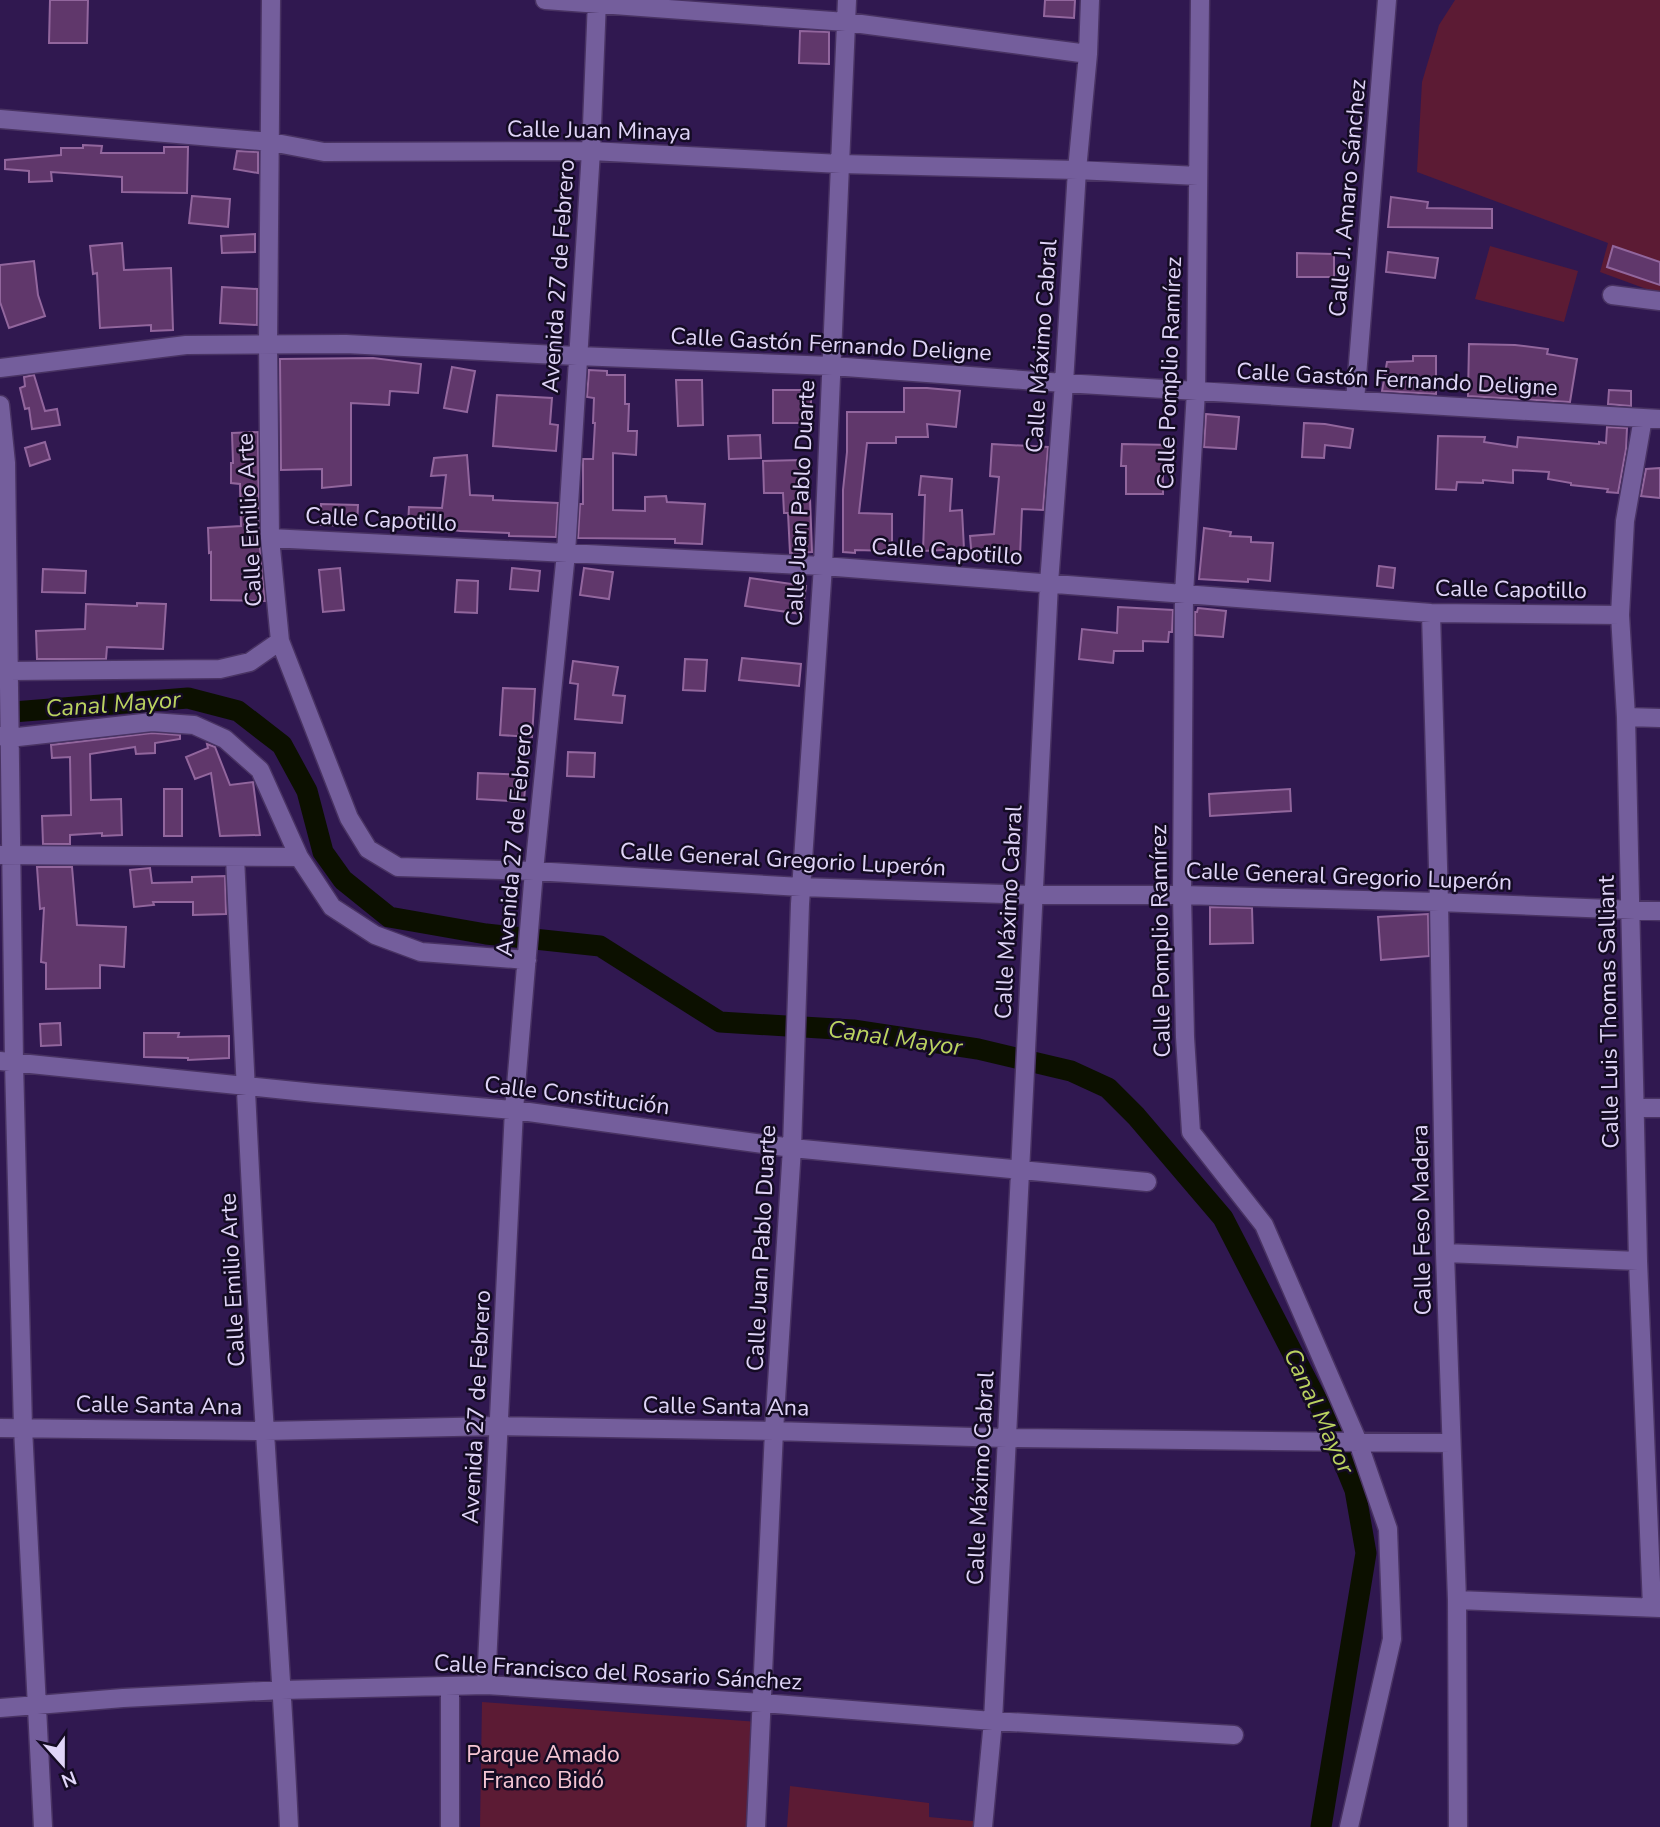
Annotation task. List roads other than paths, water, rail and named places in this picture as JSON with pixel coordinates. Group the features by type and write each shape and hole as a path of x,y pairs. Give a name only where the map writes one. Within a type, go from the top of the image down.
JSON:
{"street":[{"name":"Calle Emilio Arte","path":"271,0 268,343 270,538 280,641 349,818 368,849 398,867 534,871"},
{"path":"545,0 846,22 1088,54"},
{"name":"Calle Juan Pablo Duarte","path":"756,1827 774,1431 792,1148 801,887 823,566 847,0"},
{"name":"Calle Máximo Cabral","path":"983,1827 993,1721 1049,583 1090,0"},
{"name":"Calle Pomplio Ramírez","path":"1200,0 1196,391 1184,594 1182,895 1185,1037 1191,1132 1264,1225 1388,1529 1392,1639 1349,1827"},
{"name":"Calle J. Amaro Sánchez","path":"1355,401 1387,0"},
{"name":"Avenida 27 de Febrero","path":"486,1685 514,1110 534,871 566,553 591,151 597,2"},
{"name":"Calle Juan Minaya","path":"0,119 271,142 324,152 591,151 841,164 1198,176"},
{"path":"1612,295 1660,301"},
{"name":"Calle Gastón Fernando Deligne","path":"0,368 186,345 346,344 832,366 1064,383 1651,418"},
{"path":"0,405 6,463 4,670 9,691 6,736 7,1061 43,1827"},
{"name":"Calle Luis Thomas Salliant","path":"1651,418 1625,521 1620,615 1626,717 1638,1261 1652,1427 1656,1607"},
{"name":"Calle Capotillo","path":"270,538 823,566 1431,613 1620,615"},
{"name":"Calle Feso Madera","path":"1431,613 1445,1254 1457,1600 1458,1827"},
{"path":"4,670 220,669 250,662 280,641"},
{"path":"1626,717 1660,718"},
{"path":"6,736 152,722 194,725 225,739 260,770 299,857 332,907 375,934 421,952 527,956"},
{"path":"6,855 299,857"},
{"name":"Calle Emilio Arte","path":"235,856 245,1085 289,1827"},
{"name":"Calle General Gregorio Luperón","path":"534,871 801,887 1033,895 1182,895 1439,902 1660,911"},
{"name":"Calle Constitución","path":"7,1061 514,1110 792,1148 1147,1182"},
{"path":"1635,1108 1660,1108"},
{"path":"1445,1254 1638,1261"},
{"name":"Calle Santa Ana","path":"0,1428 265,1431 500,1426 1006,1438 1451,1443"},
{"path":"1457,1600 1656,1607"},
{"name":"Calle Francisco del Rosario Sánchez","path":"0,1708 282,1690 486,1685 993,1721 1234,1735"},
{"path":"450,1686 450,1827"}],"waterway":[{"name":"Canal Mayor","path":"0,713 188,698 238,711 282,745 307,791 323,852 343,880 389,917 486,934 600,946 720,1022 853,1030 978,1049 1071,1071 1108,1088 1136,1116 1223,1218 1324,1414 1355,1490 1366,1553 1321,1827"}],"park label":[{"name":"Parque Amado Franco Bidó","path":"543,1767"}]}
